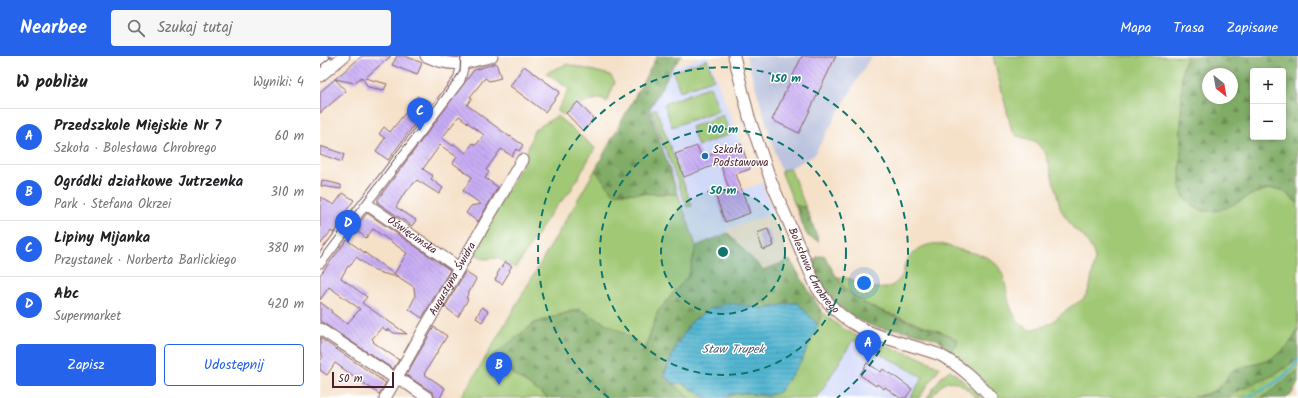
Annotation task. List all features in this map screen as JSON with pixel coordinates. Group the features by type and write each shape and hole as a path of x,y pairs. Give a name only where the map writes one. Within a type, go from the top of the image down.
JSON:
{"street":[{"path":"321,56 330,67"},
{"path":"320,76 344,56"},
{"path":"426,56 446,63 463,64 492,56"},
{"name":"Bolesława Chrobrego","path":"734,56 749,117 771,181 816,286 822,296 842,317 861,328 873,334 940,355 953,362 966,371 992,398"},
{"path":"320,262 458,80 463,64"},
{"name":"Augustyna Świdra","path":"385,398 522,160"},
{"name":"Oświęcimska","path":"365,203 459,268"},
{"path":"320,329 396,379 403,381 428,398"}],"shaded area":[{"name":"Szkoła Podstawowa","path":"704,56 708,56 750,169 736,174 741,188 742,190 762,183 773,214 727,229 728,233 696,246 649,110 672,68"},
{"path":"746,56 871,56 814,155 790,168 781,171"},
{"path":"853,340 923,377 910,398 817,398"}],"green space":[{"path":"657,56 682,56 672,68 649,110 678,194 613,193 595,170"},
{"path":"993,56 1187,56 1182,70 1180,186 1183,195 1189,203 1200,210 1207,211 1255,193 1270,189 1279,189 1298,203 1298,328 1288,346 1278,355 1266,361 1235,369 1216,389 1209,393 1191,398 999,398 973,370 950,351 956,345 958,340 942,332 871,307 848,292 836,277 843,277 867,286 886,288 899,280 907,260 915,252 924,246 940,244 981,255 994,262 1004,277 1013,313 1019,322 1029,330 1045,326 1052,322 1070,307 1082,300 1087,294 1095,259 1093,251 1084,237 1074,229 1061,210 1046,154 1035,141 1017,136 1012,131"},
{"path":"1187,56 1298,56 1298,203 1282,190 1275,189 1254,193 1224,208 1214,211 1204,211 1193,206 1186,200 1180,186 1182,70"},
{"path":"707,59 714,79 680,91 673,72"},
{"path":"567,64 610,75 615,82 607,102 601,98 576,105 564,115 557,111 569,89 546,73"},
{"path":"710,86 719,110 672,127 664,104"},
{"path":"656,109 692,206 687,207 651,111"},
{"path":"723,115 730,134 698,146 691,127"},
{"path":"557,116 595,148 571,190 551,213 516,268 498,258 484,259 472,252 524,161 534,130"},
{"path":"790,168 806,208 795,205 781,171"},
{"path":"595,170 613,193 678,194 696,246 689,275 658,311 645,349 627,335 578,309 535,323 490,358 548,398 460,398 477,372"},
{"path":"795,205 806,208 819,241 809,237 806,233"},
{"path":"728,233 763,270 790,260 822,312 818,325 797,302 764,309 730,303 709,309 691,322 676,346 664,376 690,398 548,398 490,358 535,323 579,309 627,335 645,349 658,311 689,275 696,246"},
{"path":"824,255 840,282 857,298 868,305 896,317 951,336 958,340 956,345 950,351 939,340 897,329 886,329 874,326 845,311 830,295 815,267 817,257"},
{"path":"822,312 839,326 862,339 862,345 853,340 817,398 727,398 730,395 746,393 768,396 802,360"},
{"path":"1298,328 1298,359 1272,376 1237,391 1228,398 1191,398 1217,389 1235,370 1263,362 1276,356 1292,341"},
{"path":"873,342 916,356 940,367 919,398 910,398 923,377 869,348"},
{"path":"1298,359 1298,370 1262,398 1228,398 1232,393 1272,376"},
{"path":"950,370 982,398 976,398 958,383 948,382 937,390 931,398 927,398 942,376"},
{"path":"1298,370 1298,383 1291,395 1286,398 1262,398"},
{"path":"664,376 675,384 682,383 705,398 690,398"}],"water":[{"name":"Staw Trupek","path":"797,302 818,325 802,360 779,392 768,396 746,393 730,395 727,398 705,398 682,383 675,384 664,376 676,346 691,322 709,309 730,303 764,309"}],"building":[{"path":"362,56 391,56 365,78 387,84 384,90 368,87 362,77 354,83 335,79"},
{"path":"397,56 405,56 422,63 417,75 392,65"},
{"path":"802,56 836,56 799,133 772,120"},
{"path":"496,63 501,78 489,81 485,78 470,97 472,98 467,105 523,145 519,151 516,149 512,156 501,149 486,170 489,172 485,178 498,187 478,222 466,213 471,206 481,204 463,191 472,177 453,163 457,157 440,145 423,169 433,176 431,179 443,188 439,194 417,180 403,195 396,207 416,220 412,226 378,203 378,199 474,70","holes":["459,116 484,135 476,145 473,143 466,153 454,144 453,146 442,138"]},
{"path":"524,66 560,92 545,112 510,86"},
{"path":"335,79 346,91 320,113 320,92"},
{"path":"417,96 431,102 388,160 376,151 385,138 379,134 384,127 390,132 406,112 414,98 416,99"},
{"path":"578,102 593,118 583,131 566,113"},
{"path":"741,144 750,169 736,174 750,213 725,222 716,197 730,192 720,163 684,177 675,154 697,146 702,158"},
{"path":"320,146 344,154 342,162 320,154"},
{"path":"322,180 341,185 341,189 321,186"},
{"path":"343,193 354,200 344,214 347,216 333,233 331,231 320,245 320,197 334,205"},
{"path":"367,213 450,270 422,318 409,309 415,297 414,287 394,274 407,253 373,229 366,238 355,229"},
{"path":"768,229 774,246 763,250 757,233"},
{"path":"347,240 397,276 375,271 356,257 349,267 348,266 341,278 367,297 362,303 407,334 394,333 388,329 387,331 382,327 372,339 374,341 373,342 399,360 393,369 320,321 320,302 347,324 360,309 329,287 320,300 320,275"},
{"path":"505,262 512,266 502,284 495,280"},
{"path":"465,272 476,279 466,298 468,299 458,317 445,307"},
{"path":"482,307 488,311 482,322 476,318"},
{"path":"434,327 447,336 424,374 445,388 440,398 436,398 432,392 406,375"},
{"path":"320,338 386,383 379,394 335,363 327,375 320,370 320,361 323,356 320,354"},
{"path":"867,363 881,372 883,369 889,374 890,373 912,389 906,398 900,398 885,387 884,389 877,384 876,386 860,375"}],"waterway":[{"path":"1246,398 1282,378 1298,360"}],"tram line":[{"path":"320,66 332,56"},
{"path":"320,258 455,79 460,71 461,56"}],"place":[{"name":"Lipiny Mijanka","path":"420,131"},
{"name":"Szkoła Podstawowa","path":"705,156"},
{"name":"Abc","path":"348,243"},
{"name":"Przedszkole Miejskie Nr 7","path":"868,363"},
{"name":"Ogródki działkowe Jutrzenka","path":"499,385"}]}
